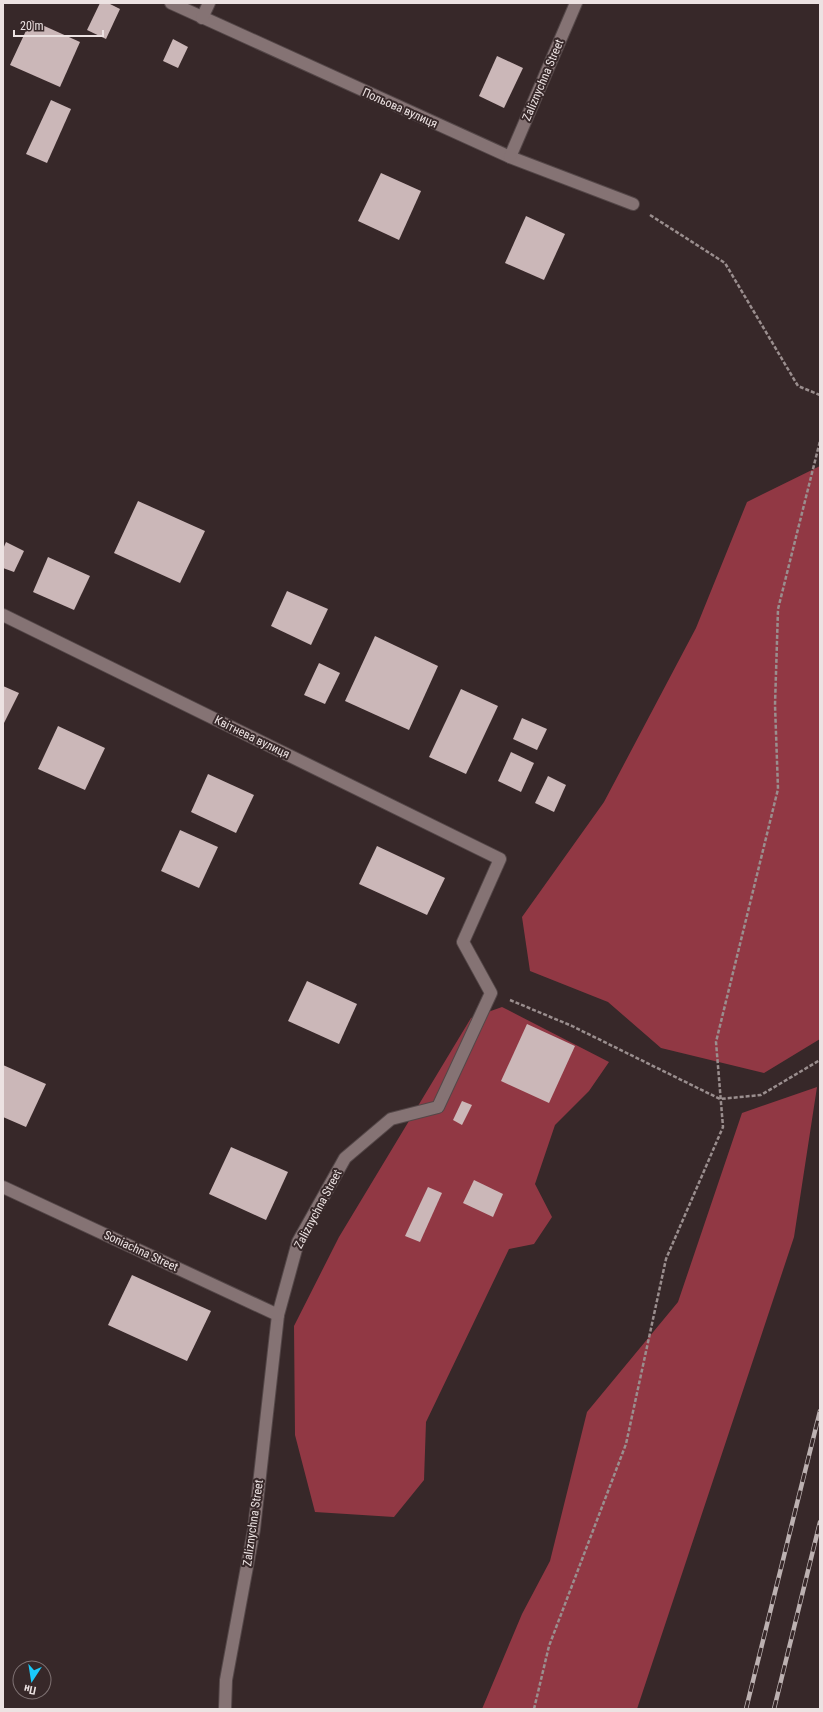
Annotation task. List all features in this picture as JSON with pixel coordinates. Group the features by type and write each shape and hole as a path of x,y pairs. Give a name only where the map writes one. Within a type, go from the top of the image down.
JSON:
{"street":[{"name":"Польова вулиця","path":"171,3 510,157 633,204"},
{"path":"202,18 209,3"},
{"name":"Zaliznychna Street","path":"510,157 576,3"},
{"name":"Квітнева вулиця","path":"3,615 500,859 463,942 491,993"},
{"name":"Zaliznychna Street","path":"224,1709 226,1680 254,1530 278,1315 298,1242 346,1158 391,1119 438,1107 491,993"},
{"name":"Soniachna Street","path":"3,1187 278,1315"}],"path":[{"path":"633,204 725,263 798,386 820,395"},
{"path":"534,1709 549,1646 626,1444 666,1259 722,1127 716,1042 778,790 775,705 778,609 820,442"},
{"path":"491,993 572,1026 720,1099 760,1095 820,1060"}],"shaded area":[{"path":"820,466 820,1039 764,1073 661,1048 608,1002 530,971 522,917 604,802 696,628 747,502"},
{"path":"502,1007 609,1062 589,1091 555,1125 535,1184 552,1217 534,1244 509,1249 426,1422 424,1480 394,1517 315,1512 295,1435 294,1326 339,1237 471,1018"},
{"path":"817,1087 794,1237 637,1709 482,1709 522,1614 550,1561 587,1412 678,1302 742,1113"}],"building":[{"path":"100,3 108,3 120,9 106,39 87,30"},
{"path":"31,20 80,42 60,87 10,65"},
{"path":"173,39 188,47 178,68 163,61"},
{"path":"497,56 523,68 504,108 479,96"},
{"path":"51,100 71,109 47,163 26,154"},
{"path":"381,173 421,191 399,240 358,221"},
{"path":"526,216 565,234 544,280 505,263"},
{"path":"138,501 205,531 180,583 114,553"},
{"path":"6,542 24,551 14,572 3,568 3,549"},
{"path":"48,557 90,576 74,610 33,592"},
{"path":"287,591 328,609 311,645 271,626"},
{"path":"375,636 438,666 409,730 345,701"},
{"path":"319,663 340,673 325,704 304,695"},
{"path":"3,686 19,693 3,725"},
{"path":"461,689 498,706 466,774 429,757"},
{"path":"522,718 547,729 537,750 513,739"},
{"path":"58,726 105,748 85,790 38,769"},
{"path":"511,752 534,763 521,792 498,781"},
{"path":"208,774 254,795 236,833 191,812"},
{"path":"548,776 566,785 554,812 535,803"},
{"path":"180,830 218,847 199,888 161,871"},
{"path":"377,846 445,878 427,915 359,884"},
{"path":"307,981 357,1004 339,1044 288,1021"},
{"path":"527,1024 575,1046 549,1103 501,1081"},
{"path":"3,1065 46,1084 26,1127 3,1117"},
{"path":"462,1101 472,1105 462,1125 453,1120"},
{"path":"231,1147 288,1172 266,1220 209,1194"},
{"path":"474,1180 503,1194 493,1217 463,1203"},
{"path":"428,1187 442,1193 420,1242 405,1236"},
{"path":"132,1275 211,1311 187,1361 108,1325"}],"railway":[{"path":"746,1709 820,1411"},
{"path":"774,1709 820,1522"}]}
